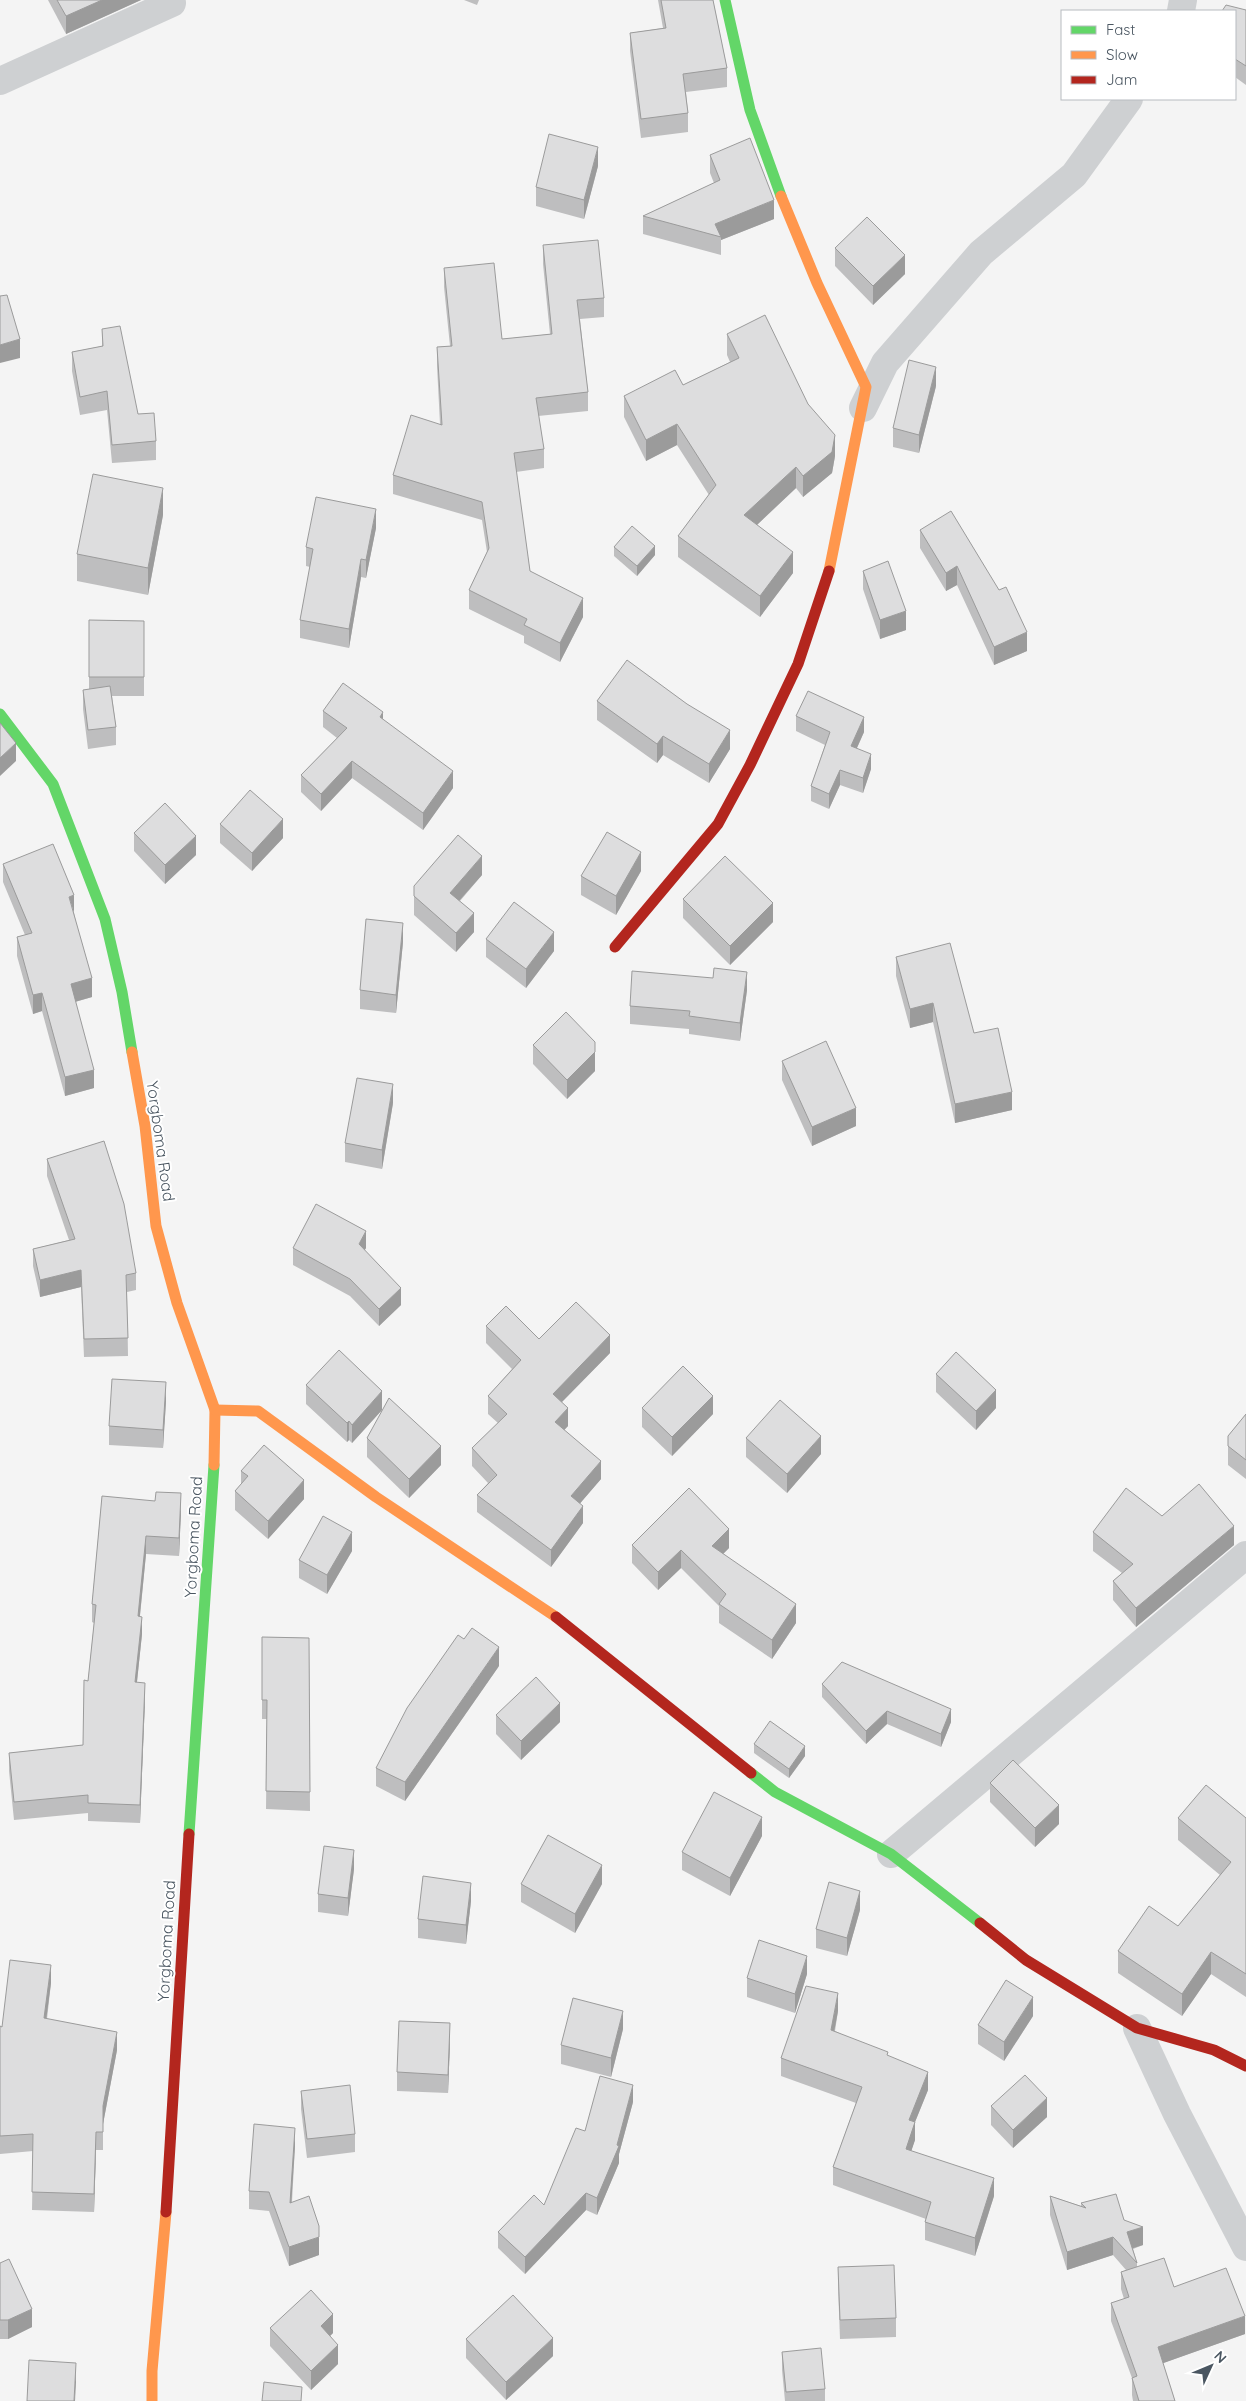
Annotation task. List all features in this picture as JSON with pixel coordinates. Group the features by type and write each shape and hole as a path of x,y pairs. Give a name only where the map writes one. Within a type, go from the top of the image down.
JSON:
{"street":[{"path":"614,948 718,824 750,765 798,664 834,561 849,467 866,387 817,283 775,180 750,110 725,0"},
{"path":"0,81 172,3"},
{"path":"863,408 884,363 981,253 1074,175 1128,100"},
{"name":"Yorgboma Road","path":"0,714 53,784 106,919 122,992 144,1126 156,1226 177,1303 215,1410 213,1497 187,1867 169,2176 152,2371 152,2401"},
{"path":"215,1410 258,1411 376,1497 543,1607 775,1792 891,1854 1026,1960 1137,2028 1214,2050 1246,2066"},
{"path":"891,1854 1246,1555"},
{"path":"1137,2028 1177,2114 1246,2247"}],"building":[{"path":"57,0 102,0 66,16"},
{"path":"661,0 713,0 727,68 683,74 688,113 641,119 630,33 666,28"},
{"path":"1226,5 1246,10 1246,66 1236,60 1236,10 1223,10"},
{"path":"549,134 598,147 584,200 536,187"},
{"path":"750,138 774,200 715,224 721,237 643,216 720,180 710,155"},
{"path":"867,217 905,255 873,286 835,248"},
{"path":"598,240 604,298 577,300 588,392 536,398 544,449 514,453 530,571 583,598 560,643 524,625 527,619 469,590 489,548 482,502 393,475 411,415 442,425 437,347 452,346 444,268 494,263 502,339 552,334 543,245"},
{"path":"7,295 20,339 0,345 0,296"},
{"path":"765,315 808,404 835,435 832,452 803,476 796,467 744,515 793,552 760,596 678,536 716,485 677,424 646,440 624,396 675,370 683,385 739,358 727,334"},
{"path":"120,326 138,414 154,413 156,441 112,445 107,391 80,397 72,352 103,346 102,329"},
{"path":"909,360 936,367 919,435 893,428"},
{"path":"93,474 163,488 148,568 77,554"},
{"path":"316,497 376,509 366,560 361,559 349,629 300,620 313,549 306,547"},
{"path":"951,511 999,590 1006,587 1027,632 994,647 957,566 946,573 920,530"},
{"path":"632,526 655,546 637,566 614,547"},
{"path":"888,561 906,611 880,620 863,571"},
{"path":"89,620 144,621 144,677 89,677"},
{"path":"627,660 687,704 730,730 709,764 663,736 657,744 597,701"},
{"path":"343,683 383,712 380,717 453,771 423,813 352,761 321,794 301,775 347,728 323,711"},
{"path":"110,686 116,727 88,730 83,690"},
{"path":"808,691 864,717 851,746 871,754 863,778 840,770 829,794 811,786 830,732 796,716"},
{"path":"0,723 16,743 0,758"},
{"path":"250,790 283,819 252,853 220,824"},
{"path":"165,803 196,836 165,865 134,833"},
{"path":"607,832 641,852 616,896 581,876"},
{"path":"458,835 482,856 450,893 474,913 456,933 414,896 414,886"},
{"path":"53,844 74,895 69,897 92,978 71,984 94,1070 65,1077 42,993 33,995 17,937 32,933 3,864"},
{"path":"725,856 773,903 730,946 683,899"},
{"path":"514,902 554,932 526,969 486,939"},
{"path":"366,919 403,923 396,995 360,990"},
{"path":"950,943 974,1033 998,1028 1012,1092 955,1104 933,1003 910,1009 896,957"},
{"path":"714,968 747,972 740,1023 689,1016 690,1011 630,1006 632,971 713,978"},
{"path":"566,1012 595,1042 595,1052 567,1080 533,1045"},
{"path":"826,1041 856,1108 812,1127 782,1061"},
{"path":"357,1078 393,1084 382,1150 345,1143"},
{"path":"104,1141 124,1204 136,1273 126,1275 128,1338 84,1339 81,1270 40,1280 33,1249 75,1239 47,1159"},
{"path":"316,1204 366,1231 359,1244 401,1288 379,1309 350,1279 293,1248"},
{"path":"576,1302 610,1335 553,1394 568,1408 555,1422 601,1461 571,1496 583,1506 551,1550 477,1495 497,1475 472,1448 507,1414 488,1396 521,1360 486,1326 506,1306 539,1339"},
{"path":"339,1350 382,1391 352,1425 349,1421 347,1423 306,1385"},
{"path":"956,1352 996,1390 976,1411 936,1374"},
{"path":"683,1366 713,1396 672,1437 642,1408"},
{"path":"112,1379 166,1382 163,1430 109,1426"},
{"path":"389,1398 441,1446 409,1479 367,1438"},
{"path":"780,1400 821,1436 787,1474 746,1438"},
{"path":"1246,1414 1246,1460 1228,1446 1228,1436"},
{"path":"264,1445 304,1480 268,1521 235,1491 248,1476 241,1471"},
{"path":"1199,1484 1234,1526 1136,1608 1113,1581 1133,1564 1093,1532 1126,1488 1162,1516"},
{"path":"689,1488 729,1529 712,1546 796,1604 772,1640 719,1604 726,1594 681,1550 658,1572 632,1545"},
{"path":"156,1492 181,1493 179,1538 146,1536 138,1616 142,1617 135,1682 145,1683 140,1805 88,1803 88,1795 14,1802 9,1753 83,1745 84,1680 88,1681 96,1605 92,1604 102,1496 155,1501"},
{"path":"323,1516 352,1532 327,1575 299,1560"},
{"path":"472,1628 499,1647 405,1782 376,1768 407,1708 458,1635 464,1639"},
{"path":"262,1637 309,1638 310,1792 266,1791 267,1700 262,1700"},
{"path":"842,1662 951,1709 941,1734 887,1711 866,1731 822,1684"},
{"path":"536,1677 560,1703 521,1741 496,1715"},
{"path":"770,1721 805,1746 789,1769 754,1744"},
{"path":"1013,1760 1059,1805 1035,1828 990,1783"},
{"path":"1206,1785 1246,1818 1246,1974 1211,1952 1182,1994 1118,1951 1149,1906 1178,1926 1231,1862 1178,1818"},
{"path":"714,1792 762,1817 730,1878 682,1852"},
{"path":"548,1835 602,1865 575,1914 521,1884"},
{"path":"324,1846 354,1850 348,1898 318,1894"},
{"path":"423,1876 471,1883 466,1925 418,1919"},
{"path":"829,1882 860,1891 847,1938 816,1929"},
{"path":"759,1940 807,1956 795,1994 747,1978"},
{"path":"10,1960 51,1965 44,2018 117,2032 103,2106 103,2132 96,2132 94,2194 32,2192 33,2134 0,2136 0,2026 2,2027"},
{"path":"1006,1980 1033,1997 1004,2042 978,2025"},
{"path":"806,1986 838,1993 831,2030 888,2052 887,2055 928,2072 909,2120 915,2122 906,2149 994,2178 975,2238 925,2222 931,2202 833,2167 862,2087 781,2058"},
{"path":"573,1998 623,2011 611,2058 561,2045"},
{"path":"399,2021 450,2023 448,2075 397,2072"},
{"path":"1025,2075 1047,2098 1013,2130 991,2106"},
{"path":"600,2076 633,2085 617,2145 619,2146 597,2198 586,2193 525,2257 498,2232 534,2195 544,2205 576,2128 585,2131"},
{"path":"350,2085 355,2134 307,2139 301,2091"},
{"path":"254,2124 295,2128 290,2203 309,2196 319,2226 319,2237 289,2247 269,2192 249,2191"},
{"path":"1116,2194 1124,2220 1143,2227 1127,2232 1137,2263 1113,2237 1067,2252 1050,2196 1086,2208 1081,2203"},
{"path":"1164,2258 1174,2287 1226,2268 1245,2316 1158,2347 1175,2401 1139,2401 1132,2378 1137,2376 1111,2303 1129,2297 1121,2272"},
{"path":"9,2259 32,2309 8,2320 0,2320 0,2263"},
{"path":"894,2265 896,2318 840,2320 838,2267"},
{"path":"311,2290 333,2314 321,2326 338,2345 311,2371 270,2328"},
{"path":"513,2295 553,2338 506,2382 466,2339"},
{"path":"821,2348 825,2389 786,2392 782,2352"},
{"path":"29,2360 76,2363 74,2401 27,2401"},
{"path":"264,2382 302,2387 301,2401 262,2401"}],"traffic: fast":[{"path":"725,0 750,110 781,196"},
{"path":"0,714 53,784 105,919 122,992 132,1052"},
{"path":"189,1834 214,1465"},
{"path":"751,1773 775,1792 891,1854 980,1923"}],"traffic: slow":[{"path":"781,196 817,283 866,387 829,571"},
{"path":"132,1052 145,1126 156,1226 177,1303 215,1410 214,1465"},
{"path":"215,1410 258,1411 376,1497 556,1617"},
{"path":"152,2401 152,2371 166,2212"}],"traffic: jam":[{"path":"615,947 718,824 750,765 798,664 829,571"},
{"path":"556,1617 751,1773"},
{"path":"166,2212 189,1834"},
{"path":"980,1923 1026,1960 1137,2028 1214,2050 1246,2066"}]}
